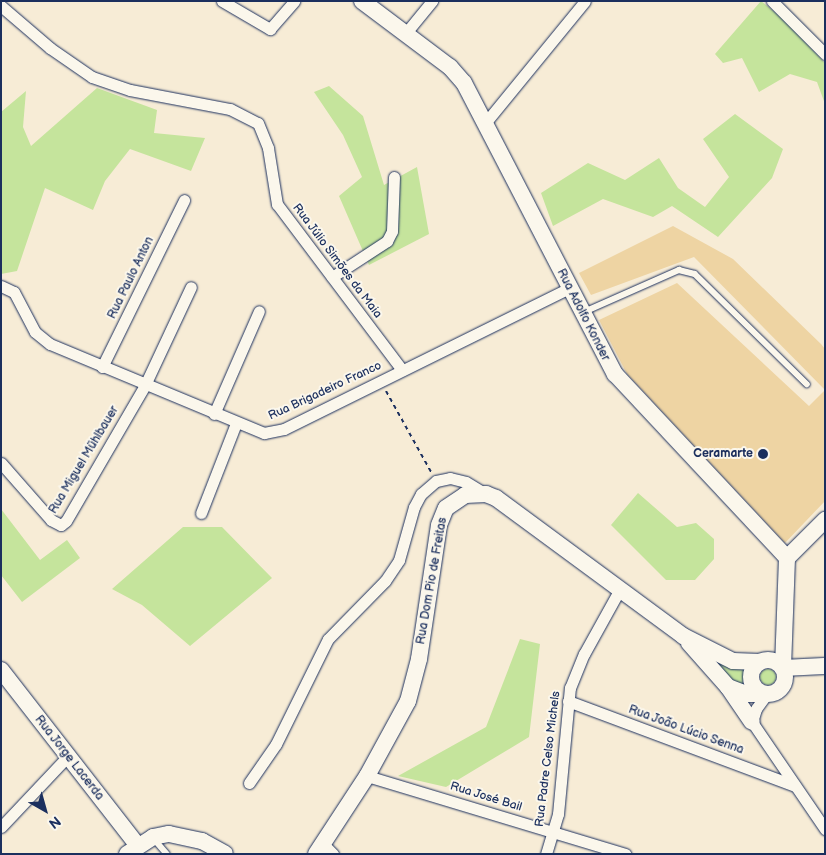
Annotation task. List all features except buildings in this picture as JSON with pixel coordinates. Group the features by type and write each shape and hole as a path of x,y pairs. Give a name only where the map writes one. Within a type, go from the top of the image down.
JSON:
{"main road":[{"name":"Rua Adolfo Konder","path":"362,1 458,75 486,122 569,288 622,384 786,558"},
{"name":"Rua Dom Pio de Freitas","path":"324,851 401,718 415,679 441,515 455,500 475,493 486,494"},
{"path":"486,494 683,636 733,661 764,661 783,668 824,665"},
{"path":"769,693 785,682 782,632 786,558 825,520"},
{"path":"769,693 753,686 750,675 764,661 782,632"},
{"path":"683,636 728,687 752,722"},
{"path":"728,687 746,694 769,693 824,665"},
{"name":"Rua Jorge Lacerda","path":"2,673 68,756 132,850"},
{"path":"132,850 153,837 187,835 225,854"}],"street":[{"path":"222,1 270,29 294,1"},
{"path":"405,34 432,1"},
{"path":"486,122 585,1"},
{"path":"772,1 825,54"},
{"name":"Rua Júlio Simões da Maia","path":"1,6 50,48 92,77 130,90 230,109 258,123 268,148 272,189 277,204 402,370"},
{"path":"332,277 387,241 392,230 394,177"},
{"name":"Rua Paulo Anton","path":"102,367 184,200"},
{"name":"Rua Brigadeiro Franco","path":"1,286 14,292 41,338 102,367 256,431 277,432 569,288"},
{"path":"145,385 190,287"},
{"path":"214,414 260,312"},
{"name":"Rua Miguel Mühlbauer","path":"1,463 51,520 61,524 145,385"},
{"path":"201,513 236,423"},
{"path":"249,783 276,744 328,639 392,571 404,550 417,500 436,481 458,479 486,494"},
{"name":"Rua Padre Celso Michels","path":"546,854 554,832 568,701 581,660 620,589"},
{"path":"769,693 756,708 752,722 825,829"},
{"name":"Rua João Lúcio Senna","path":"568,701 795,786"},
{"path":"1,827 68,756"},
{"path":"753,770 774,756"},
{"name":"Rua José Bail","path":"367,776 625,854"}],"lane":[{"path":"582,313 679,270 695,274 807,384"},
{"path":"153,837 167,854"}],"path":[{"path":"381,381 436,481"}],"green space":[{"path":"761,1 782,18 825,63 825,104 817,82 790,74 759,92 742,58 723,63 715,54"},
{"path":"329,86 363,116 384,185 417,167 429,234 369,265 339,196 362,177 343,135 314,92"},
{"path":"97,88 157,110 154,133 205,138 191,171 130,149 105,181 93,210 45,188 17,271 1,274 1,112 26,91 23,127 31,146"},
{"path":"735,114 783,149 772,178 718,237 672,206 653,217 603,199 553,226 541,193 588,163 625,180 659,158 678,188 705,207 729,177 703,139"},
{"path":"638,493 677,527 696,523 714,539 714,559 695,580 666,580 611,525"},
{"path":"1,509 40,560 67,540 80,558 22,602 1,575"},
{"path":"183,527 222,527 272,578 190,646 142,605 112,589"},
{"path":"520,639 540,644 529,737 446,787 398,776 486,727"},
{"path":"704,650 745,669 743,687 726,675"},
{"path":"765,669 771,669 776,674 774,683 765,685 760,680 760,674"}],"place":[{"name":"Ceramarte","path":"763,454"}]}
